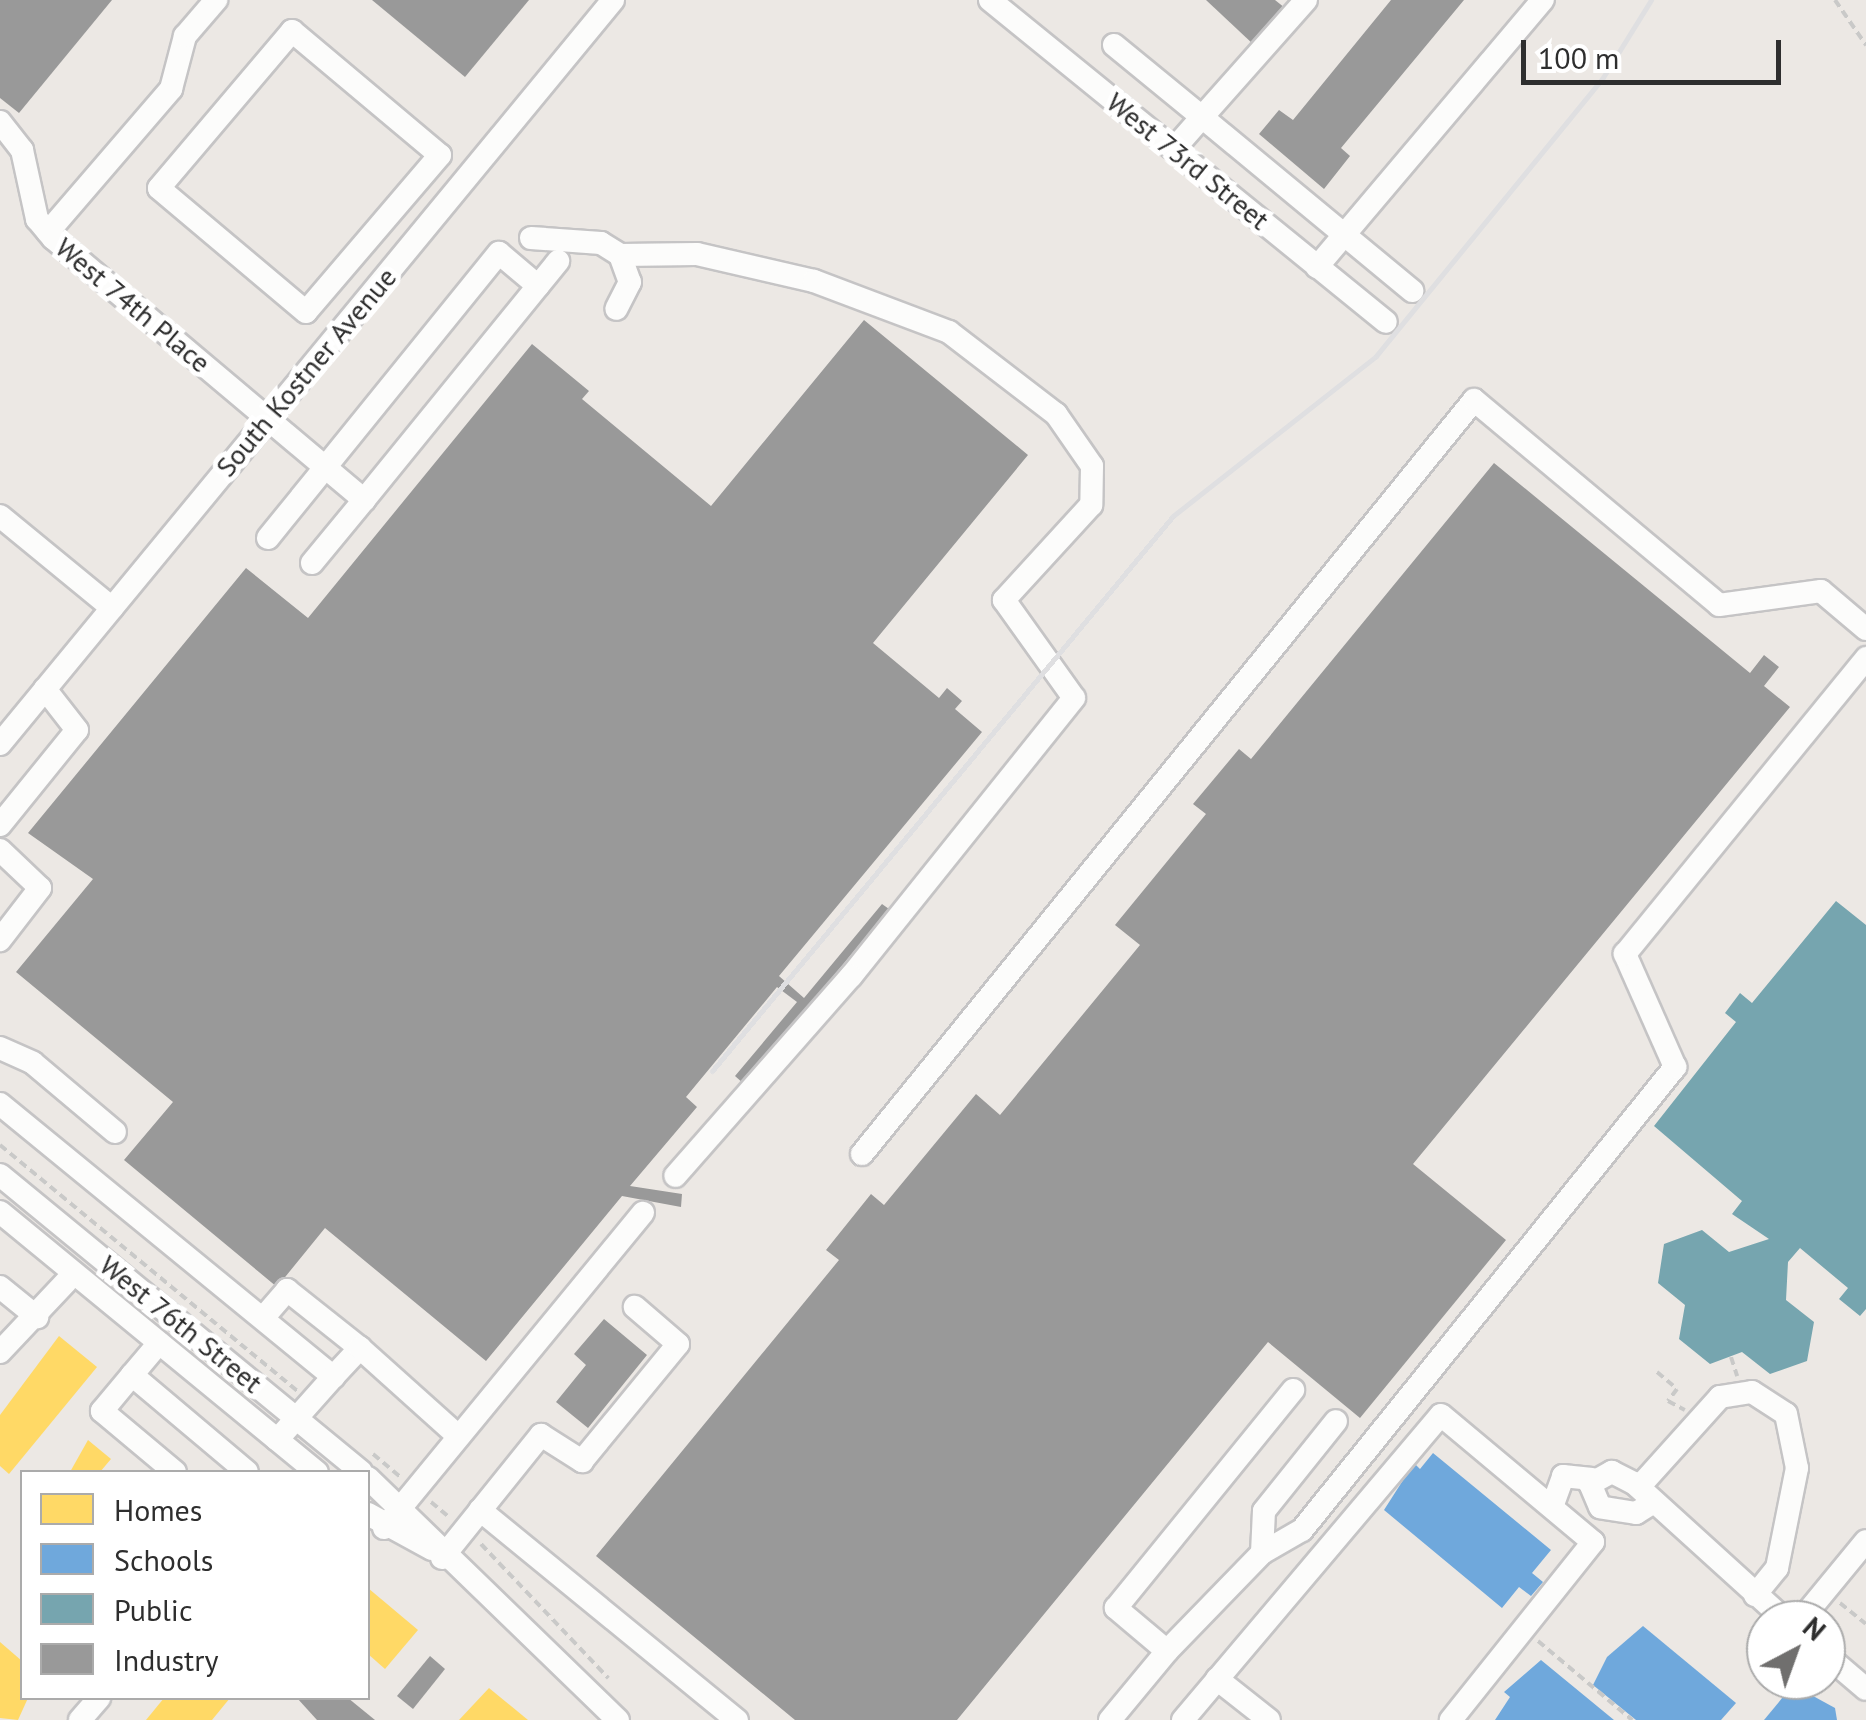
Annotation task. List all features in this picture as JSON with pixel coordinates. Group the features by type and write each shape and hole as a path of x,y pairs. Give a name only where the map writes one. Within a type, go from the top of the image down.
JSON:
{"street":[{"path":"48,232 172,90 185,36 216,0"},
{"name":"South Kostner Avenue","path":"0,744 612,0"},
{"name":"West 73rd Street","path":"990,0 1386,322"},
{"path":"1174,150 1306,0"},
{"path":"1318,267 1543,0"},
{"path":"292,31 440,155 350,260 306,312 159,188 292,31"},
{"path":"1114,45 1412,291"},
{"name":"West 74th Place","path":"0,122 22,150 48,232 364,500"},
{"path":"531,238 602,243 621,256 697,254 794,276 949,332 1031,391 1092,466 1091,505 1004,600 1074,698 851,976 675,1176"},
{"path":"268,538 499,253 538,286"},
{"path":"616,309 630,282 621,256"},
{"path":"350,260 378,284"},
{"path":"312,562 558,261"},
{"path":"328,286 358,309"},
{"path":"862,1154 1474,400 1719,604 1821,591 1866,629"},
{"path":"1,520 112,608"},
{"path":"1110,1720 1167,1651 1262,1552 1302,1530 1675,1067 1625,954 1866,658"},
{"path":"0,825 76,730 46,688"},
{"path":"0,940 40,888 2,855"},
{"path":"0,1048 33,1063 115,1132"},
{"path":"0,1104 333,1377"},
{"name":"West 76th Street","path":"0,1175 366,1462"},
{"name":"West 76th Street","path":"0,1212 314,1470"},
{"path":"437,1553 376,1521 409,1498 643,1214"},
{"path":"0,1352 66,1282"},
{"path":"0,1287 37,1317"},
{"path":"262,1318 287,1290 360,1348 458,1436"},
{"path":"437,1553 464,1530 541,1435 582,1461 678,1344 635,1307"},
{"path":"159,1343 102,1411 174,1470"},
{"path":"277,1440 360,1348"},
{"path":"132,1375 245,1470"},
{"path":"1167,1651 1116,1608 1293,1390"},
{"path":"1555,1503 1563,1476 1636,1514 1644,1496 1720,1397 1752,1392 1786,1414 1797,1468 1776,1568 1755,1595"},
{"path":"1182,1720 1441,1415 1555,1503 1593,1542 1451,1720"},
{"path":"1262,1552 1264,1511 1336,1421"},
{"path":"1555,1503 1593,1491 1612,1472 1761,1600"},
{"path":"370,1479 409,1498 437,1553 594,1712 618,1720"},
{"path":"480,1510 737,1720"},
{"path":"1816,1600 1866,1540"},
{"path":"1846,1672 1866,1689"},
{"path":"1217,1679 1269,1720"},
{"path":"80,1720 97,1700"}],"path":[{"path":"1835,0 1866,44"},
{"path":"0,1145 304,1410"},
{"path":"1725,1386 1739,1383 1730,1357"},
{"path":"1657,1372 1678,1389 1668,1401 1692,1408"},
{"path":"366,1462 409,1498 464,1530 608,1678"},
{"path":"1846,1608 1866,1624"},
{"path":"1859,1619 1866,1610"},
{"path":"1538,1641 1632,1720"}],"building: Homes":[{"path":"59,1336 97,1367 9,1474 0,1466 0,1415"},
{"path":"88,1440 111,1459 102,1470 71,1470"},
{"path":"370,1590 418,1630 385,1669 370,1656"},
{"path":"0,1642 20,1659 20,1700 27,1700 18,1720 0,1718"},
{"path":"489,1688 528,1720 459,1720"},
{"path":"162,1700 228,1700 212,1720 146,1720"}],"building: Schools":[{"path":"1433,1453 1551,1550 1532,1573 1543,1582 1531,1596 1519,1587 1502,1608 1384,1510 1414,1463 1420,1469"},
{"path":"1643,1626 1736,1703 1721,1720 1636,1720 1593,1685 1607,1657"},
{"path":"1541,1660 1614,1720 1495,1720 1510,1697 1504,1692"},
{"path":"1781,1700 1820,1700 1835,1708 1837,1720 1764,1720"}],"building: Public":[{"path":"1836,901 1866,925 1866,1309 1860,1316 1839,1299 1848,1288 1800,1248 1788,1262 1786,1300 1814,1322 1807,1361 1770,1374 1742,1352 1710,1364 1679,1339 1685,1305 1658,1283 1664,1244 1702,1230 1729,1252 1769,1239 1732,1214 1742,1201 1654,1126 1736,1022 1725,1013 1740,993 1752,1003"}],"building: Industry":[{"path":"0,0 112,0 19,113 0,98"},
{"path":"372,0 529,0 465,77"},
{"path":"1206,0 1275,0 1285,8 1254,45"},
{"path":"1391,0 1464,0 1341,148 1350,156 1324,189 1259,134 1279,110 1293,120"},
{"path":"864,320 1028,455 873,643 939,698 947,688 962,701 955,709 982,732 779,976 804,998 882,904 889,909 744,1084 735,1076 797,1002 777,987 686,1097 697,1107 630,1186 682,1194 681,1207 622,1196 486,1361 325,1228 277,1287 124,1160 173,1102 16,972 93,879 28,833 246,568 308,618 532,344 589,391 582,399 711,506"},
{"path":"1494,463 1750,673 1764,655 1779,667 1764,686 1790,707 1413,1164 1506,1240 1360,1418 1268,1342 957,1720 795,1720 596,1556 839,1260 826,1250 871,1194 884,1205 976,1094 1000,1115 1140,945 1115,925 1206,814 1193,804 1239,749 1251,759"},
{"path":"604,1319 647,1355 588,1428 556,1402 586,1365 574,1354"},
{"path":"430,1656 445,1669 413,1709 397,1696"},
{"path":"299,1700 350,1700 375,1720 317,1720"}],"railway":[{"path":"712,1071 1173,516 1376,356 1602,79 1651,0"}]}
